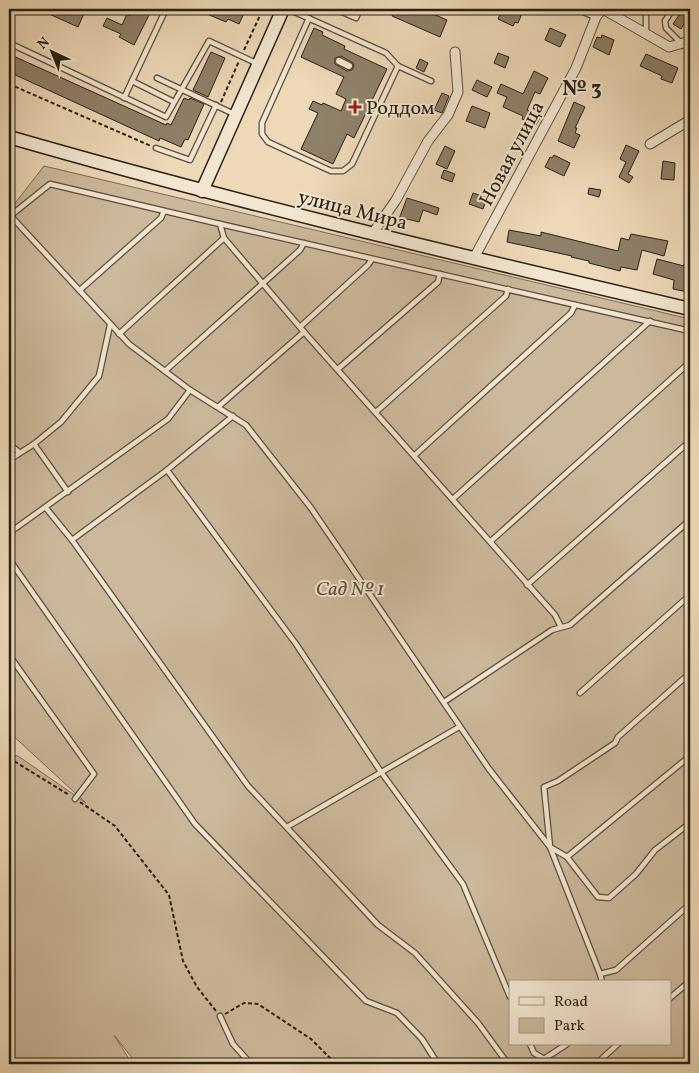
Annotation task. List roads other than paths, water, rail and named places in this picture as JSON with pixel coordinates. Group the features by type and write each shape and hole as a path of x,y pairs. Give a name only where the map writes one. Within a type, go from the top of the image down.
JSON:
{"main road":[{"path":"202,191 283,9"},
{"name":"улица Мира","path":"9,137 202,191 690,309"}],"street":[{"name":"Новая улица","path":"474,258 576,68 596,17 602,9"},
{"path":"602,9 669,47 686,43"},
{"path":"373,233 396,200 428,141 448,115 458,92 455,52"},
{"path":"339,61 349,66"},
{"path":"650,144 690,120"}],"lane":[{"path":"124,98 166,9"},
{"path":"288,9 386,53 398,66 431,81"},
{"path":"335,9 356,18 360,9"},
{"path":"576,9 596,17"},
{"path":"646,9 646,35"},
{"path":"673,9 665,21 666,28 686,43"},
{"path":"309,18 262,122 262,134 268,142 331,171 343,171 352,164 398,66"},
{"path":"9,43 166,117 209,41 258,64"},
{"path":"157,78 236,115"},
{"path":"132,82 174,102"},
{"path":"156,148 190,160 216,105"},
{"path":"690,330 372,259 50,184 9,216 129,344 190,390 246,425 311,508 489,769 550,847 567,857 598,897 608,898 636,874 655,850 690,823"},
{"path":"80,290 161,218 164,211"},
{"path":"220,224 224,238 304,332 491,541 555,615 561,627"},
{"path":"119,334 224,238"},
{"path":"165,371 300,250 304,243"},
{"path":"300,327 368,265 372,259"},
{"path":"338,369 438,282 440,274"},
{"path":"376,412 506,296 508,289"},
{"path":"415,455 572,313 575,305"},
{"path":"453,499 650,322"},
{"path":"9,460 34,444 61,422 100,376 110,325"},
{"path":"218,407 304,332"},
{"path":"491,541 690,362"},
{"path":"9,533 168,419 190,390"},
{"path":"72,540 167,470 233,416"},
{"path":"527,584 690,441"},
{"path":"9,444 20,452"},
{"path":"34,444 68,492"},
{"path":"167,470 296,644 381,772 463,884 509,994"},
{"path":"46,508 72,540 248,786 378,925 415,953 478,1023 508,1064"},
{"path":"444,702 552,630 570,625 690,520"},
{"path":"9,559 196,824 366,1001 397,1013 422,1039 438,1064"},
{"path":"580,694 690,595"},
{"path":"9,655 94,774 75,799"},
{"path":"602,980 550,847 544,787 615,743 618,737 690,673"},
{"path":"287,827 459,727"},
{"path":"567,857 690,756"},
{"path":"600,974 616,970 690,904"},
{"path":"672,996 690,981"},
{"path":"220,1016 233,1044 251,1064"},
{"path":"531,1046 534,1053 544,1059 564,1046"},
{"path":"596,1064 616,1046"},
{"path":"682,1064 690,1057"}],"place":[{"name":"Роддом","path":"355,107"}],"district":[{"name":"№ 3","path":"582,88"}],"park label":[{"name":"Сад № 1","path":"350,588"}]}
